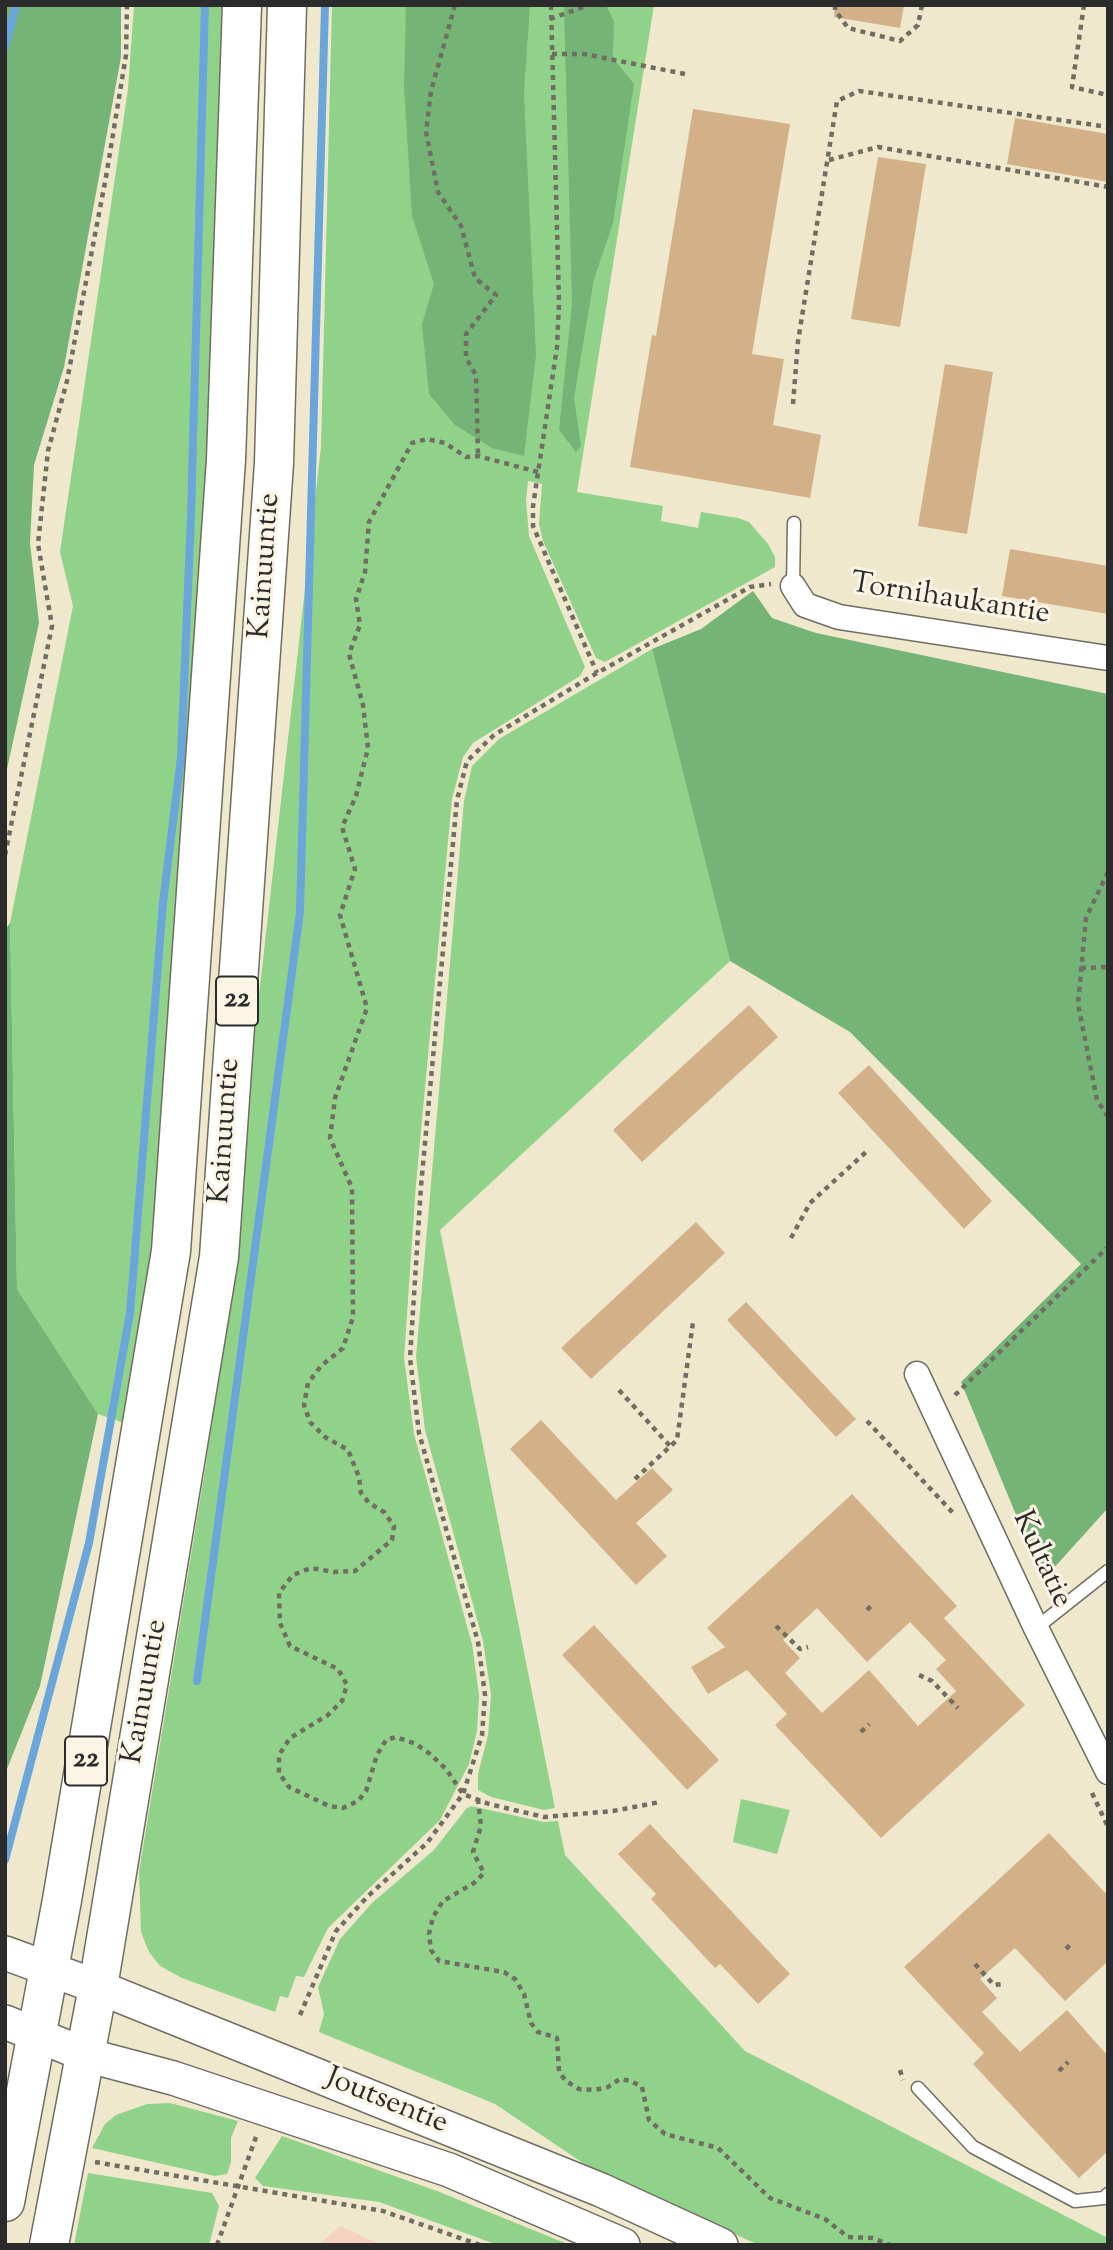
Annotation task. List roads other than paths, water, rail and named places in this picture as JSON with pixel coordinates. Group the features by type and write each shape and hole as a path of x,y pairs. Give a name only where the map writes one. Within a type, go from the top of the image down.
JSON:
{"highway":[{"name":"Kainuuntie","path":"5,2202 21,2029 49,1968 171,1251 226,460 242,5"},
{"name":"Kainuuntie","path":"49,2245 98,1987 219,1257 274,463 287,5"}],"main road":[{"name":"Joutsentie","path":"5,1953 98,1987 601,2190 721,2245"},
{"name":"Joutsentie","path":"21,2029 86,2055 173,2078 449,2170 623,2245"}],"street":[{"name":"Tornihaukantie","path":"793,586 806,605 839,617 1108,658"},
{"name":"Kultatie","path":"917,1374 937,1411 1036,1628 1108,1772"}],"lane":[{"path":"793,586 794,523"},
{"path":"1036,1628 1108,1571"},
{"path":"918,2088 973,2147 1075,2201 1104,2198 1108,2194"}],"waterway":[{"path":"5,48 16,5"},
{"path":"5,1860 89,1543 130,1313 163,903 181,757 191,515 205,5"},
{"path":"197,1681 300,912 325,5"}]}
